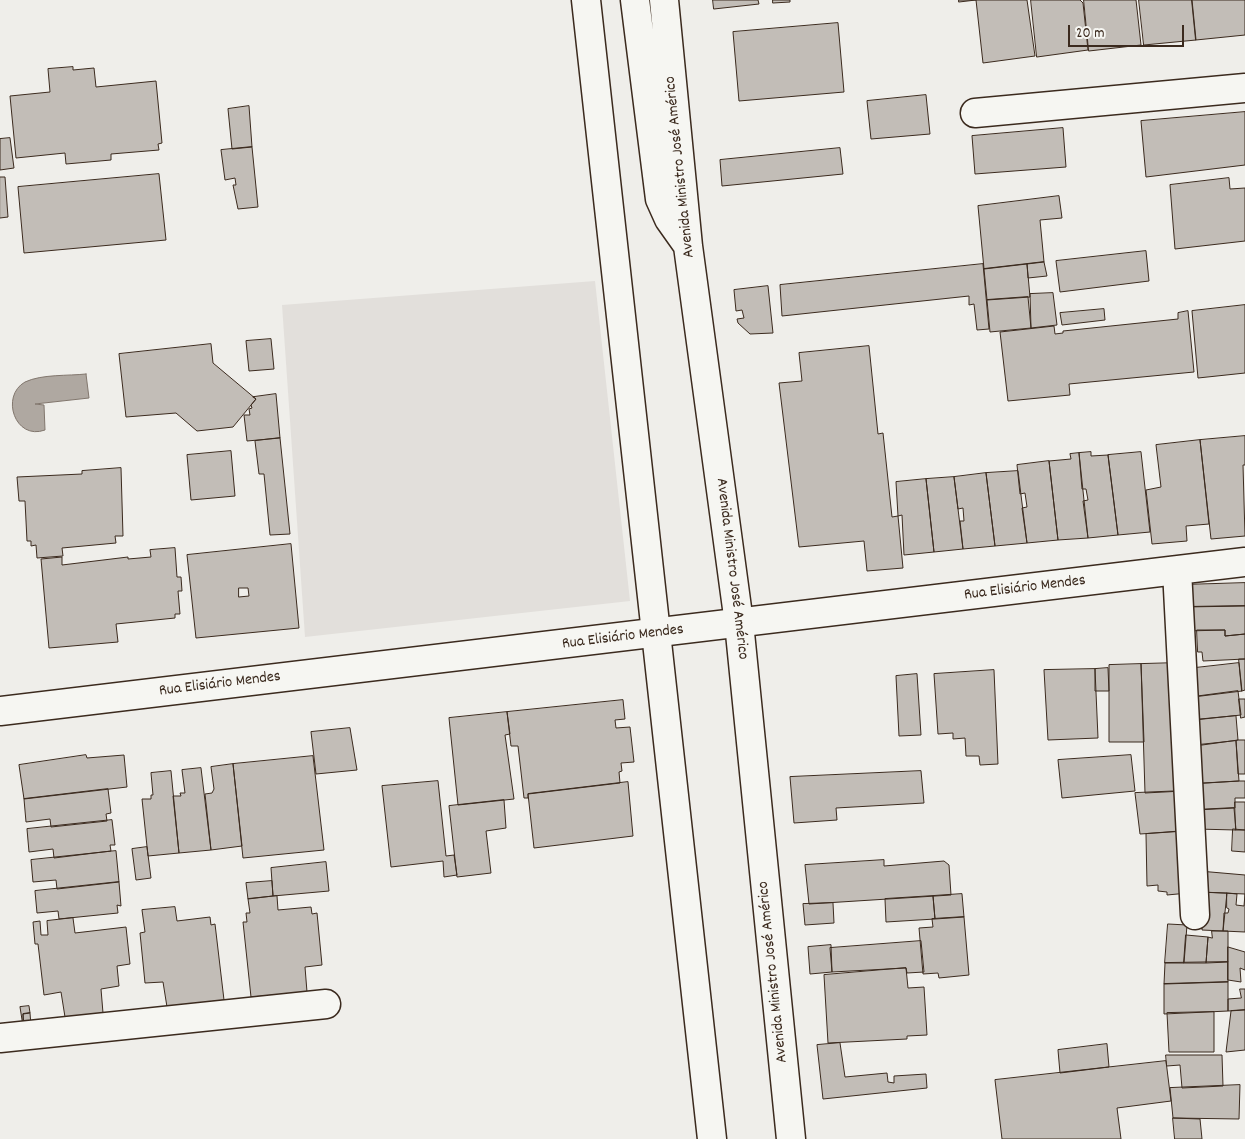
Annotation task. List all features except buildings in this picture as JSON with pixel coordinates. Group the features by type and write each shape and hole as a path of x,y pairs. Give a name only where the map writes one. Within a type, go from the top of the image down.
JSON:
{"main road":[{"path":"586,0 712,1139"},
{"path":"635,0 660,199 669,219 688,246"},
{"name":"Avenida Ministro José Américo","path":"664,0 688,246 740,623 791,1139"},
{"path":"975,113 1245,88"},
{"name":"Rua Elisiário Mendes","path":"0,711 1245,562"},
{"path":"1177,570 1195,915"},
{"path":"0,1038 326,1004"}],"shaded area":[{"path":"595,281 630,601 305,637 282,305"},
{"path":"86,374 89,398 35,404 44,405 45,430 35,432 26,429 19,423 14,415 13,397 17,389 25,382 47,376"}]}
